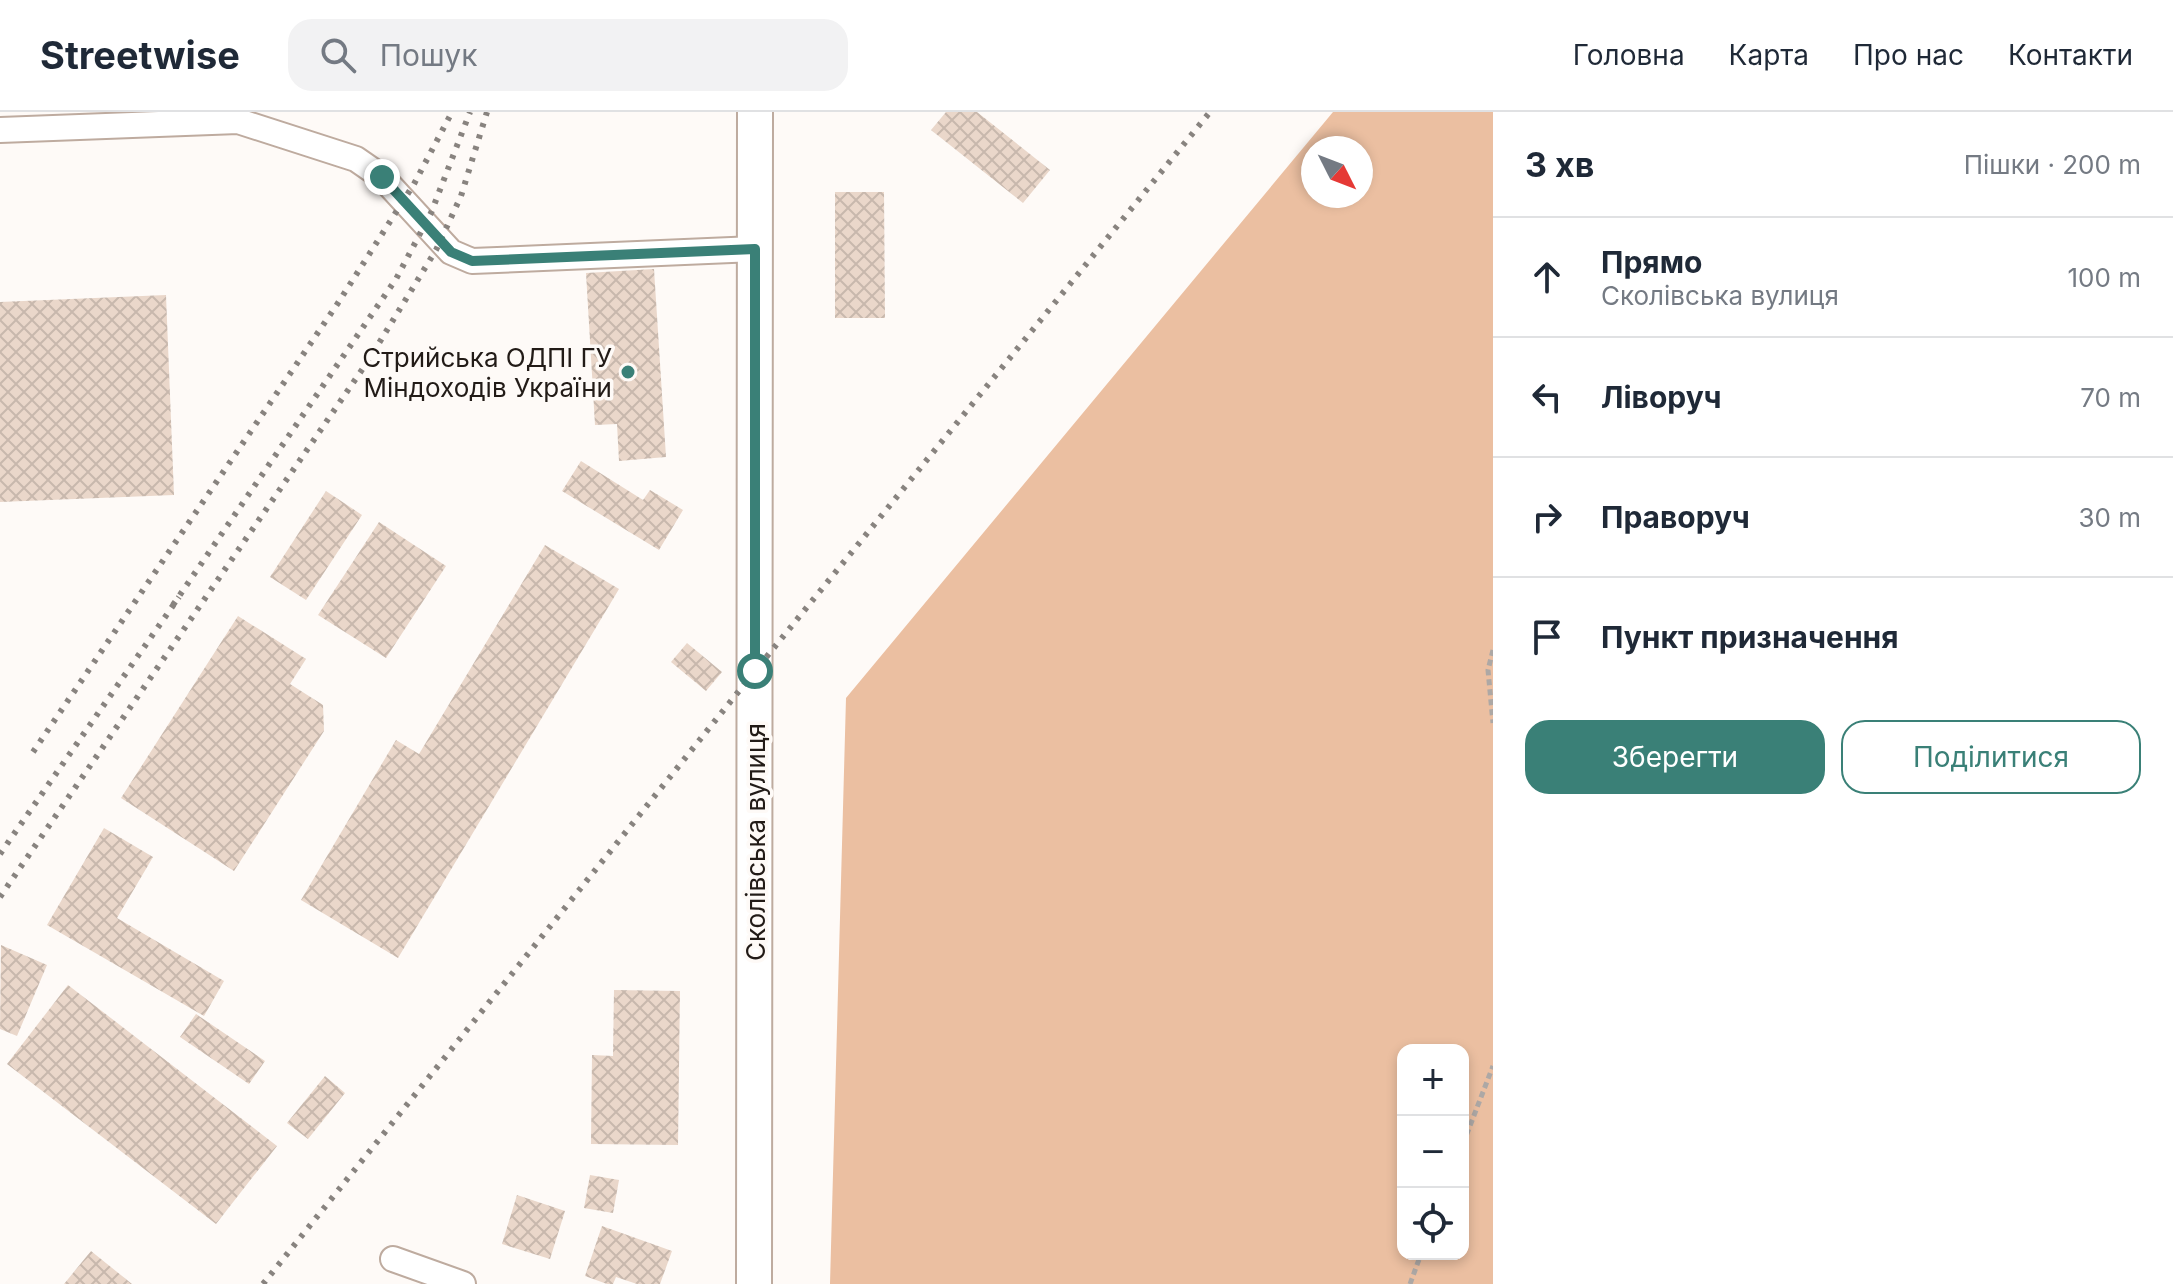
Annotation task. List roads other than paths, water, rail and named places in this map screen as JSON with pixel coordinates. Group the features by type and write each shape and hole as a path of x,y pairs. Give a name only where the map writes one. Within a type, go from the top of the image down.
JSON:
{"street":[{"name":"Сколівська вулиця","path":"754,1284 755,112"},
{"path":"0,130 238,121 356,159 382,177 451,252 472,261 755,249"},
{"path":"393,1259 463,1284"}],"railway":[{"path":"33,752 338,303 414,184 452,112"},
{"path":"173,605 396,279 431,213 470,112"},
{"path":"0,897 368,361 436,250 461,196 487,112"},
{"path":"263,1284 755,671 1210,112"},
{"path":"0,854 179,597"}],"place":[{"name":"Стрийська ОДПІ ГУ Міндоходів України","path":"628,372"}]}
